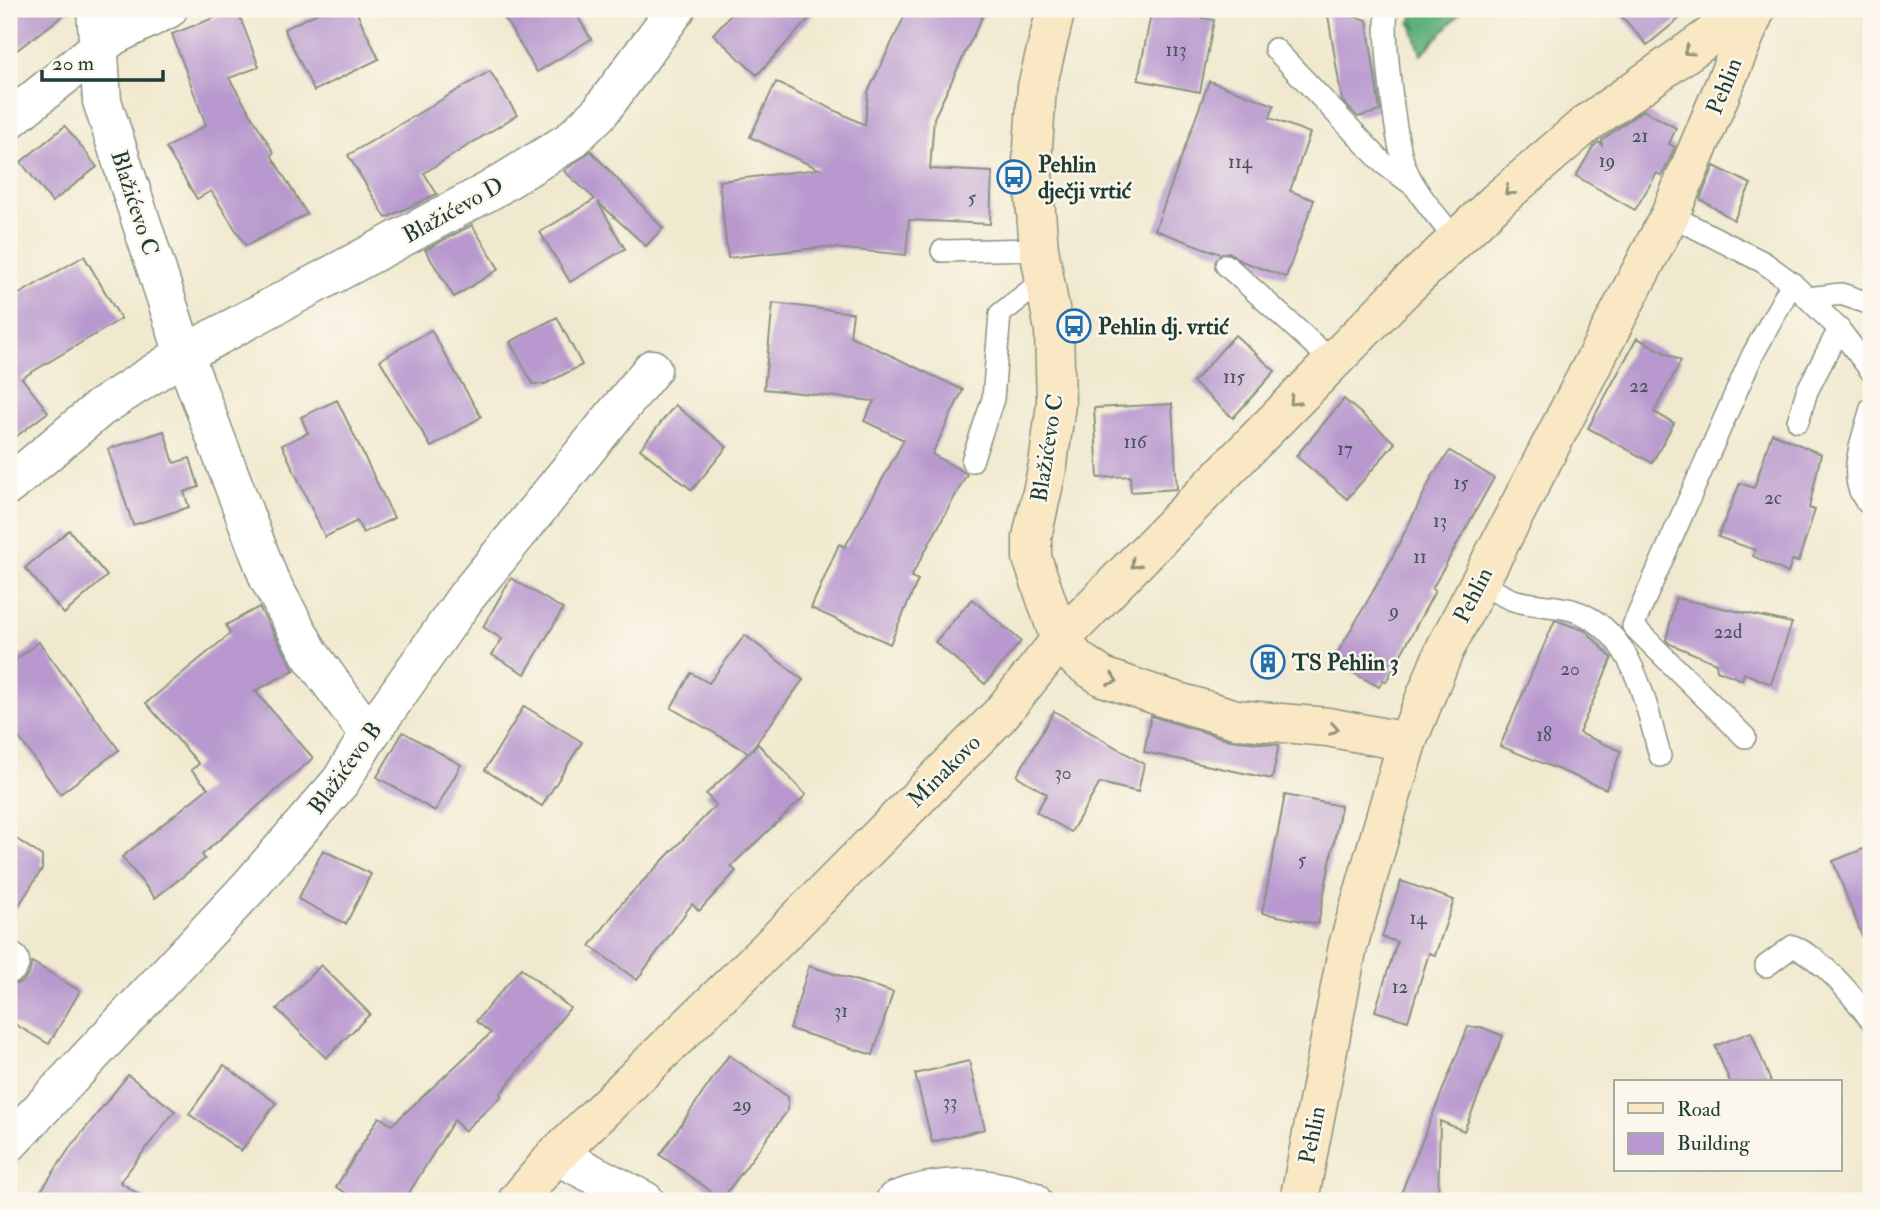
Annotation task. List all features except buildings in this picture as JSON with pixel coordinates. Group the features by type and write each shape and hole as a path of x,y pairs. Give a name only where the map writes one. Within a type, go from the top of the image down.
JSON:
{"street":[{"name":"Blažićevo C","path":"96,9 102,101 184,354"},
{"path":"9,121 113,36 168,9"},
{"name":"Blažićevo D","path":"9,485 100,408 184,354 491,190 570,141 600,112 676,9"},
{"name":"Blažićevo C","path":"1047,13 1033,126 1034,213 1054,330 1056,404 1048,465 1032,537 1032,558 1060,640"},
{"name":"Pehlin","path":"1299,1201 1348,946 1407,742 1445,649 1670,215 1753,17"},
{"name":"Pehlin","path":"1060,640 1332,362 1456,240 1585,125 1716,32 1753,17"},
{"path":"184,354 269,579 310,654 369,735"},
{"name":"Blažićevo B","path":"9,1143 250,886 341,781 369,735 466,597 652,369"},
{"path":"1060,640 1078,660 1103,677 1236,719 1328,727 1407,742"},
{"name":"Minakovo","path":"517,1201 556,1155 765,952 1000,715 1060,640"},
{"path":"556,1155 645,1201"},
{"path":"895,1201 918,1192 957,1186 998,1190 1032,1201"}],"lane":[{"path":"1387,9 1398,133 1404,164 1417,187 1456,240"},
{"path":"1275,50 1384,164 1417,187"},
{"path":"1670,215 1763,262 1791,283 1839,330 1871,371"},
{"path":"942,251 1042,264"},
{"path":"972,461 993,399 1000,314 1042,264"},
{"path":"1226,265 1332,362"},
{"path":"1745,737 1633,626 1752,356 1791,283"},
{"path":"1808,298 1841,294 1871,304"},
{"path":"1798,421 1807,391 1839,330"},
{"path":"1871,408 1856,467 1856,486 1871,506"},
{"path":"1479,583 1512,600 1573,610 1602,627 1622,649 1638,677 1660,756"},
{"path":"1766,966 1793,946 1804,951 1851,994 1871,1020"}],"green space":[{"path":"1417,9 1464,9 1421,55 1410,21"}],"place":[{"name":"Pehlin dječji vrtić","path":"1014,177"},
{"name":"Pehlin dj. vrtić","path":"1074,326"},
{"name":"TS Pehlin 3","path":"1268,662"}]}
